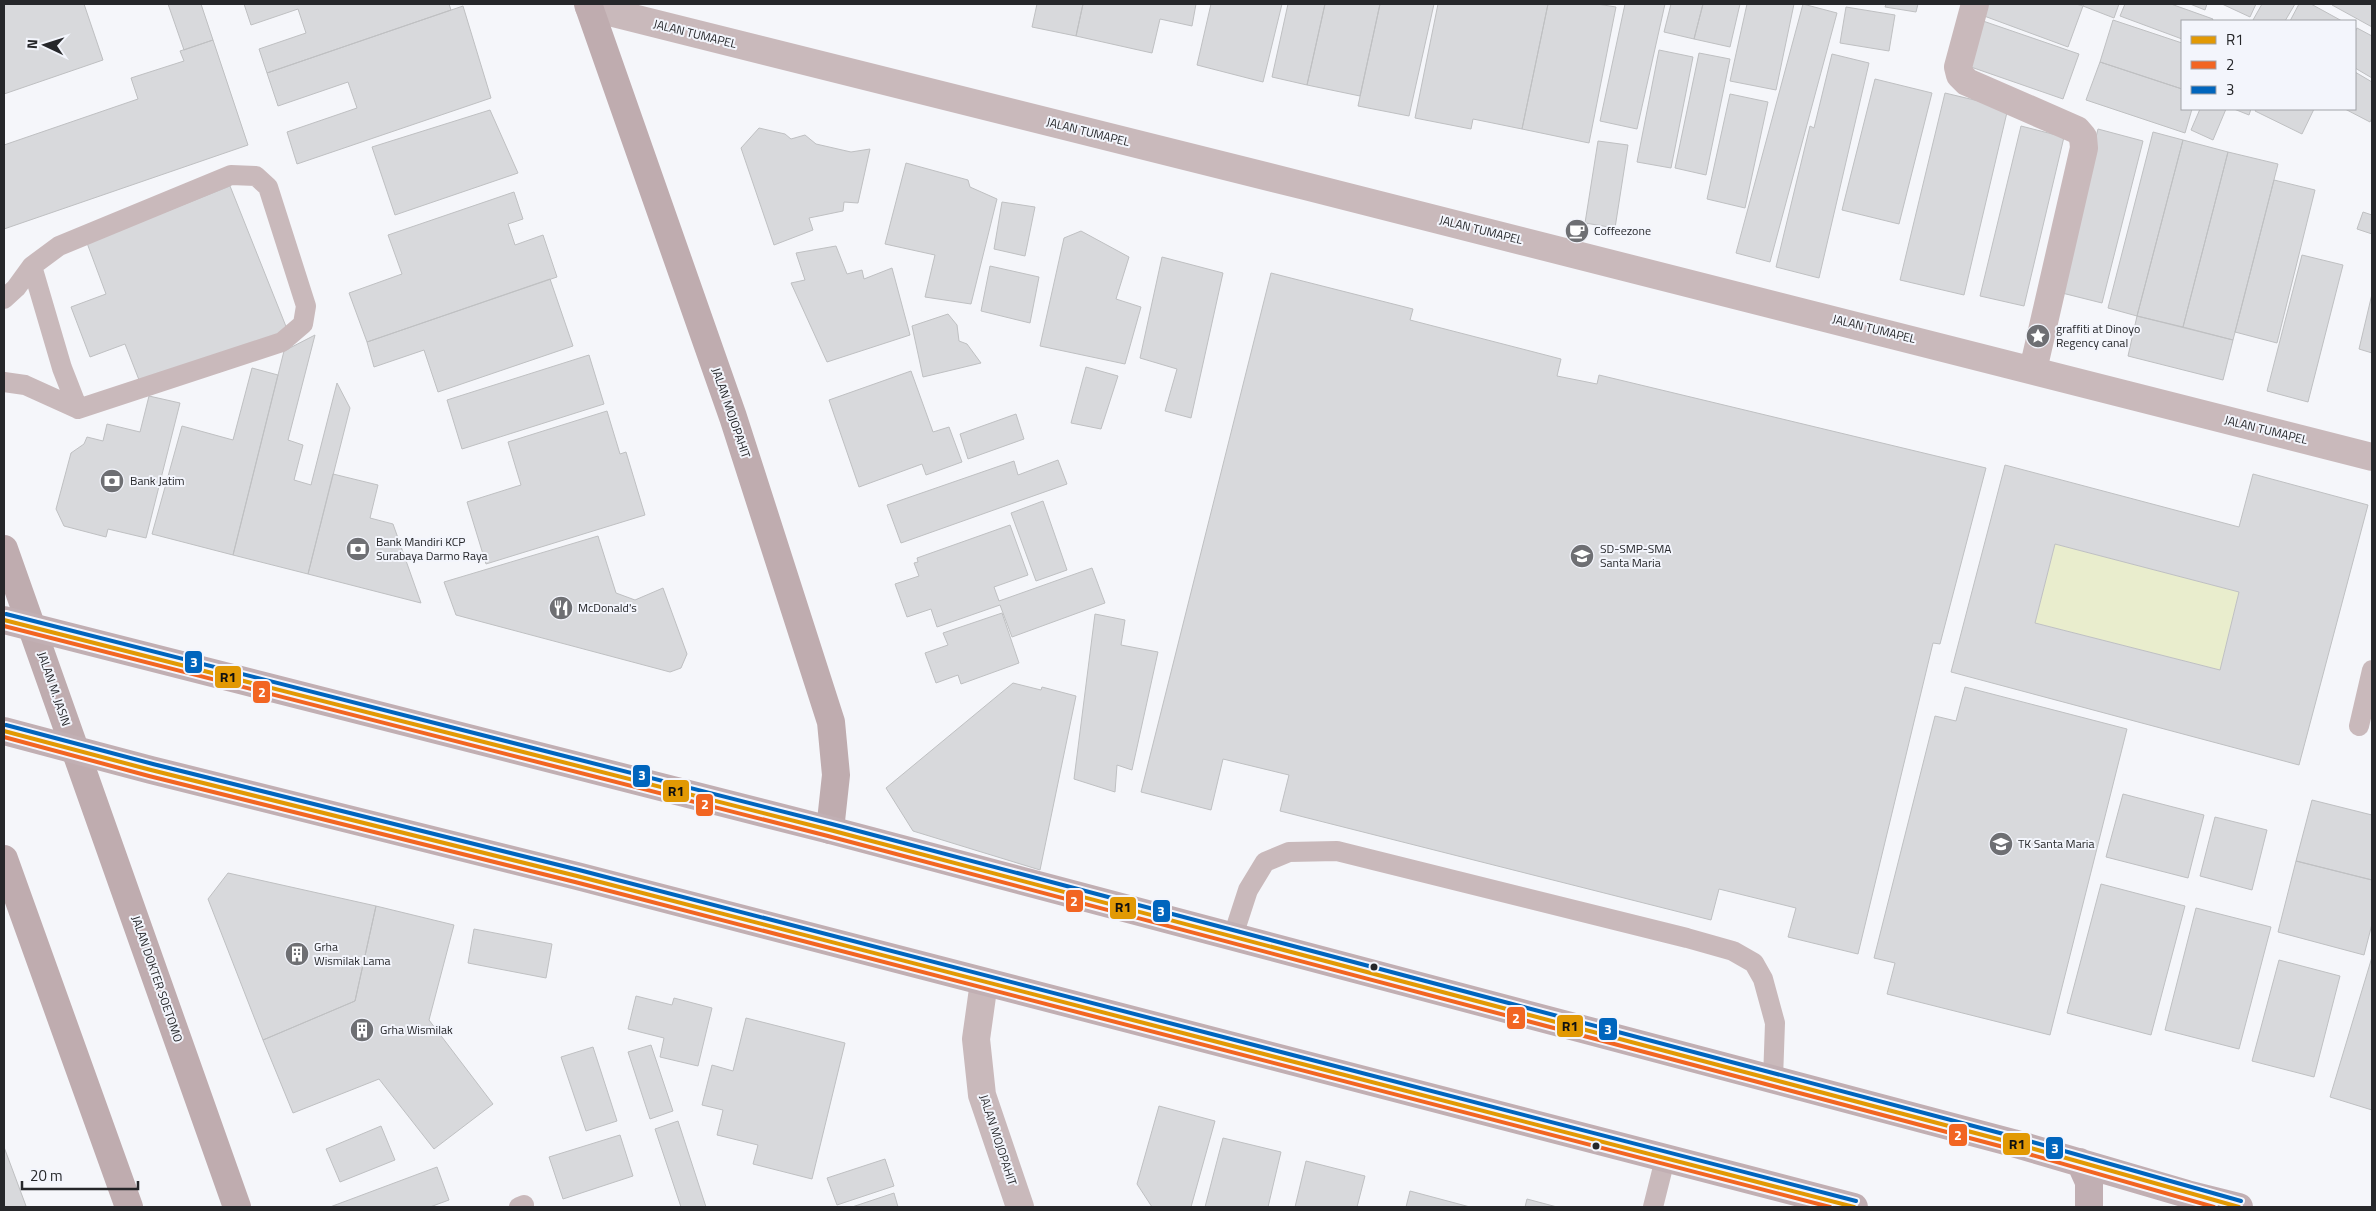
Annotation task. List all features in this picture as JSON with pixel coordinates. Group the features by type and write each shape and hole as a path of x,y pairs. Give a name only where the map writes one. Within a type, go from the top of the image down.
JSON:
{"main road":[{"name":"JALAN MOJOPAHIT","path":"589,6 733,417 831,722 836,775 830,830"},
{"name":"JALAN M. JASIN","path":"4,548 76,751"},
{"path":"4,620 830,830 1773,1079 2239,1207"},
{"path":"4,731 76,751 587,878 1854,1207"},
{"name":"JALAN DOKTER SOETOMO","path":"76,751 237,1207"},
{"path":"4,859 129,1207"},
{"path":"2080,1162 2089,1182 2089,1207"},
{"path":"2151,1207 2164,1200 2187,1194"}],"street":[{"path":"1975,4 1958,67 1960,76 1967,82 2077,130 2083,137 2084,148 2033,370"},
{"name":"JALAN TUMAPEL","path":"589,6 1315,188 2372,457"},
{"name":"JALAN MOJOPAHIT","path":"984,982 976,1039 982,1095 1020,1207"}],"lane":[{"path":"4,299 16,288 32,266 59,246 231,175 256,176 268,187 306,306 303,324 282,342 78,409 25,385 4,382"},
{"path":"32,266 62,368 78,409"},
{"path":"2359,726 2372,670"},
{"path":"1233,936 1248,890 1265,862 1289,852 1337,851 1687,938 1733,951 1754,963 1763,979 1775,1023 1773,1079"},
{"path":"1653,1207 1665,1159"}],"green space":[{"path":"2055,544 2239,592 2220,670 2035,623"}],"building":[{"path":"4,4 84,4 103,60 4,94"},
{"path":"168,4 201,4 213,40 184,50"},
{"path":"244,4 449,4 451,10 267,73 259,49 306,33 298,9 251,25"},
{"path":"1037,4 1083,4 1076,36 1032,27"},
{"path":"1083,4 1196,4 1192,26 1160,19 1152,53 1076,36"},
{"path":"1211,4 1282,4 1263,82 1197,65"},
{"path":"1288,4 1325,4 1307,85 1272,77"},
{"path":"1325,4 1380,4 1360,96 1307,85"},
{"path":"1380,4 1434,4 1409,116 1358,106"},
{"path":"1438,4 1548,4 1522,129 1473,119 1471,129 1415,118"},
{"path":"1548,4 1597,4 1616,7 1589,143 1522,129"},
{"path":"1625,4 1665,4 1637,129 1600,121"},
{"path":"1671,4 1703,4 1694,39 1664,32"},
{"path":"1703,4 1740,4 1730,47 1694,39"},
{"path":"1747,4 1794,4 1776,90 1730,81"},
{"path":"1803,4 1837,13 1770,262 1736,253"},
{"path":"1886,4 1918,4 1916,12 1885,7"},
{"path":"1979,4 2076,4 2083,6 2068,47 1976,13"},
{"path":"2084,4 2119,4 2114,18 2083,6"},
{"path":"2125,4 2171,4 2213,19 2181,20 2181,39 2120,16"},
{"path":"2190,4 2207,4 2205,10"},
{"path":"2222,4 2256,4 2250,17"},
{"path":"2262,4 2295,4 2286,20 2253,20"},
{"path":"2299,4 2311,4 2340,20 2291,20"},
{"path":"2372,4 2372,27 2332,5"},
{"path":"463,6 491,98 297,164 287,132 357,108 348,82 278,106 267,73"},
{"path":"1846,7 1895,15 1889,51 1840,43"},
{"path":"2113,20 2181,43 2181,89 2100,62"},
{"path":"1983,21 2079,54 2063,99 1968,66"},
{"path":"2357,28 2372,36 2372,78 2356,69"},
{"path":"213,40 248,145 4,229 4,145 138,99 131,78 184,61 180,51"},
{"path":"1659,50 1693,57 1671,168 1637,162"},
{"path":"1699,53 1730,59 1706,175 1675,168"},
{"path":"1832,54 1869,63 1819,278 1776,267 1810,126 1814,128"},
{"path":"2100,62 2181,89 2181,110 2192,110 2185,133 2086,100"},
{"path":"2356,73 2372,82 2372,118 2370,122 2347,110 2356,110"},
{"path":"1875,79 1932,93 1899,224 1842,210"},
{"path":"1945,93 2008,108 1964,295 1900,280"},
{"path":"1730,94 1768,102 1745,208 1707,199"},
{"path":"490,110 518,173 395,215 372,147"},
{"path":"2200,110 2226,110 2213,140 2191,130"},
{"path":"2236,110 2251,110 2249,115"},
{"path":"2256,110 2314,110 2302,134"},
{"path":"2021,126 2064,137 2024,306 1980,296"},
{"path":"759,128 785,134 791,139 805,135 816,144 851,152 870,149 858,203 844,202 843,211 809,218 813,230 774,245 741,148"},
{"path":"2098,129 2143,141 2102,303 2058,292"},
{"path":"2153,132 2183,140 2137,316 2108,308"},
{"path":"2183,140 2228,152 2183,327 2137,316"},
{"path":"1598,141 1628,145 1615,228 1585,223"},
{"path":"2228,152 2278,164 2233,340 2183,327"},
{"path":"906,163 968,180 970,187 997,199 971,304 925,297 935,255 885,244"},
{"path":"2274,180 2315,190 2277,343 2235,332"},
{"path":"230,186 289,334 141,385 125,344 90,357 71,307 106,294 87,243"},
{"path":"514,192 523,219 508,224 515,245 543,235 557,277 367,342 349,293 402,274 388,235"},
{"path":"1002,202 1035,207 1025,256 994,249"},
{"path":"2363,212 2372,215 2372,234 2357,229"},
{"path":"1081,231 1129,257 1116,299 1141,307 1125,364 1040,346 1064,238"},
{"path":"836,246 847,274 862,270 864,279 892,268 910,335 827,362 791,283 805,280 796,253"},
{"path":"2302,255 2343,265 2308,402 2267,391"},
{"path":"1162,257 1223,273 1191,418 1165,411 1177,369 1140,358"},
{"path":"990,266 1039,277 1030,323 981,311"},
{"name":"SD-SMP-SMA Santa Maria","path":"1271,273 1413,309 1410,320 1561,359 1557,376 1597,384 1599,375 1986,468 1940,644 1933,643 1858,954 1788,937 1796,908 1719,889 1711,920 1280,811 1289,775 1223,759 1211,810 1141,792"},
{"path":"550,279 573,346 438,392 424,350 374,367 367,342"},
{"path":"2372,294 2372,353 2359,349"},
{"path":"948,314 957,325 959,341 967,344 981,363 923,377 912,326"},
{"path":"2137,316 2233,340 2223,380 2128,356"},
{"path":"315,335 288,440 303,445 294,480 311,485 337,383 350,408 308,574 233,555 284,351"},
{"path":"589,355 604,404 462,449 447,400"},
{"path":"1086,367 1118,376 1101,429 1071,423"},
{"path":"252,368 278,375 233,555 152,534 182,426 233,440"},
{"path":"911,371 933,432 949,427 962,462 926,475 922,464 859,487 829,400"},
{"name":"Bank Jatim","path":"149,396 180,403 146,538 108,529 106,537 64,526 56,509 71,453 84,444 87,437 103,441 107,424 140,432"},
{"path":"607,411 620,454 626,452 645,515 486,564 467,502 521,485 508,442"},
{"path":"1016,414 1024,439 968,459 960,434"},
{"path":"1058,460 1067,484 901,543 887,505 1014,461 1018,475"},
{"path":"2005,465 2239,527 2253,474 2368,505 2299,765 1951,672","holes":["2055,544 2239,592 2220,670 2035,623"]},
{"name":"Bank Mandiri KCP Surabaya Darmo Raya","path":"333,474 378,485 370,518 393,524 421,603 308,574"},
{"path":"1043,501 1067,570 1036,581 1011,513"},
{"path":"1010,525 1028,575 994,587 999,601 1092,568 1105,603 1012,637 1000,605 937,627 931,609 907,617 895,584 919,576 914,563 918,562 917,558"},
{"name":"McDonald's","path":"598,536 616,593 635,600 663,588 687,654 681,668 670,672 456,615 444,582"},
{"path":"1002,613 1019,663 961,684 958,675 936,683 925,653 948,645 943,633"},
{"path":"1095,614 1125,620 1121,645 1158,652 1132,770 1117,765 1115,792 1074,779"},
{"path":"1013,683 1041,690 1042,687 1076,696 1040,870 913,831 886,788"},
{"name":"TK Santa Maria","path":"1965,687 2127,729 2050,1035 1887,994 1895,963 1874,958 1935,716 1956,721"},
{"path":"2123,794 2204,815 2188,878 2106,857"},
{"path":"2312,800 2372,815 2372,880 2296,861"},
{"path":"2215,817 2267,830 2252,890 2200,876"},
{"path":"2296,861 2372,880 2372,924 2364,955 2278,932"},
{"name":"Grha Wismilak Lama","path":"228,873 376,906 355,1001 263,1040 208,899"},
{"path":"2101,884 2185,906 2151,1035 2067,1013"},
{"name":"Grha Wismilak","path":"376,906 454,925 429,1020 493,1104 434,1149 379,1079 293,1113 263,1040 355,1001"},
{"path":"2196,908 2271,927 2239,1049 2165,1030"},
{"path":"474,929 552,944 546,978 468,963"},
{"path":"2372,957 2372,1110 2330,1097"},
{"path":"2279,960 2340,976 2314,1077 2252,1061"},
{"path":"636,996 672,1005 674,998 712,1008 698,1066 660,1057 664,1038 628,1029"},
{"path":"746,1018 845,1043 812,1179 753,1164 758,1145 717,1135 723,1110 702,1105 712,1065 733,1071"},
{"path":"651,1045 673,1111 650,1119 628,1052"},
{"path":"593,1047 617,1121 586,1131 561,1057"},
{"path":"1159,1106 1215,1121 1191,1207 1152,1207 1137,1184"},
{"path":"678,1121 706,1207 681,1207 655,1129"},
{"path":"381,1126 395,1160 340,1182 326,1149"},
{"path":"620,1135 633,1176 563,1199 549,1157"},
{"path":"1223,1138 1281,1152 1268,1207 1205,1207"},
{"path":"4,1147 26,1206 4,1207"},
{"path":"885,1159 894,1186 837,1205 827,1178"},
{"path":"1306,1161 1365,1176 1357,1207 1295,1207"},
{"path":"437,1167 449,1200 430,1207 330,1207"},
{"path":"1410,1191 1470,1207 1406,1207"},
{"path":"894,1193 898,1207 852,1207"},
{"path":"1527,1199 1557,1207 1525,1207"}],"transit line":[{"name":"3","path":"6,614 832,824 2015,1137 2241,1201"},
{"name":"R1","path":"4,620 830,830 2013,1143 2239,1207"},
{"name":"2","path":"4,626 828,836 2011,1149 2214,1207"},
{"name":"3","path":"6,725 153,764 579,870 1856,1201"},
{"name":"R1","path":"4,731 151,770 577,876 1854,1207"},
{"name":"2","path":"4,737 149,776 575,882 1830,1207"}],"place":[{"name":"Coffeezone","path":"1577,231"},
{"name":"graffiti at Dinoyo Regency canal","path":"2038,336"},
{"name":"Bank Jatim","path":"112,481"},
{"name":"Bank Mandiri KCP Surabaya Darmo Raya","path":"358,549"},
{"name":"SD-SMP-SMA Santa Maria","path":"1582,556"},
{"name":"McDonald's","path":"561,608"},
{"name":"TK Santa Maria","path":"2001,844"},
{"name":"Grha Wismilak Lama","path":"297,954"},
{"name":"Grha Wismilak","path":"362,1030"}]}
